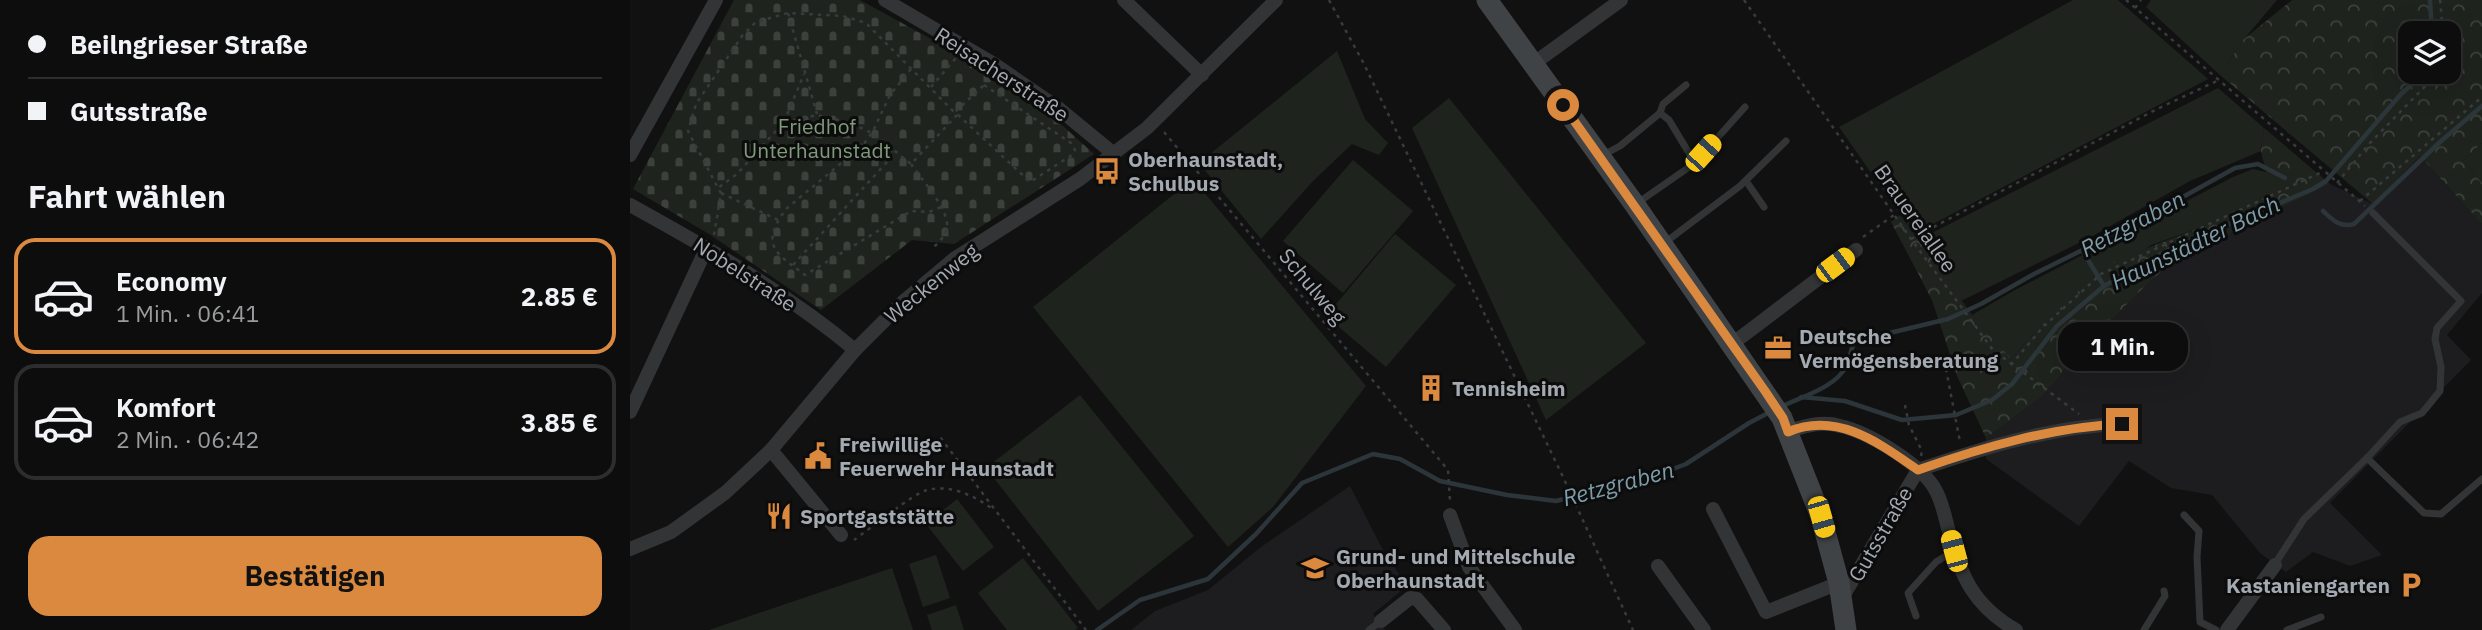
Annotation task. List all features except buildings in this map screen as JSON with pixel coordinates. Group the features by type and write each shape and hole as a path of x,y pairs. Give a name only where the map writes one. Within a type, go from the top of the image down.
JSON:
{"main road":[{"path":"1487,0 1635,205 1769,397 1785,425 1821,517 1841,590 1846,630"}],"street":[{"path":"630,155 716,0"},
{"name":"Reisacherstraße","path":"885,0 965,47 1058,108 1114,153"},
{"path":"1124,0 1202,75"},
{"name":"Weckenweg","path":"630,549 671,532 725,493 771,450 855,350 904,301 954,259 1030,212 1155,121 1276,0"},
{"path":"1533,64 1621,0"},
{"name":"Nobelstraße","path":"630,205 707,247 831,330 855,350"},
{"path":"630,412 707,247"},
{"path":"1732,344 1856,250"},
{"name":"Gutsstraße","path":"1841,590 1918,470 2045,434 2093,425 2122,424"},
{"path":"1785,425 1840,426 1866,436 1918,470 1935,488 1944,509 1954,551 1973,594 1987,610 2016,630"},
{"path":"771,450 841,535"},
{"path":"1713,509 1766,611 1841,590"},
{"path":"1450,515 1469,567 1515,630"},
{"path":"2227,630 2275,565"},
{"path":"1658,566 1704,630"},
{"path":"1381,621 1410,598 1417,599 1444,630"}],"lane":[{"path":"1600,156 1620,146 1660,113 1663,104 1686,85"},
{"path":"1635,205 1695,163 1745,107"},
{"path":"1660,113 1669,120 1695,163"},
{"path":"1663,245 1746,181 1786,141"},
{"path":"1746,181 1765,207"},
{"path":"2275,565 2304,519 2400,422 2422,413 2440,391 2441,367 2435,339 2437,328 2461,301 2373,213"},
{"path":"2367,458 2424,513 2434,515 2441,514 2482,479"},
{"path":"2184,515 2199,531 2197,557 2200,622 2216,630"},
{"path":"1916,616 1908,593 1936,562 1954,551"},
{"path":"2144,630 2165,596 2164,591"},
{"path":"2287,630 2321,617"},
{"path":"1369,630 1381,621"}],"path":[{"path":"1329,0 1370,77 1564,479 1633,630"},
{"name":"Brauereiallee","path":"1744,0 1911,239 1993,350 2093,425"},
{"path":"2126,0 2361,202 2482,97"},
{"path":"2135,8 2141,0"},
{"path":"2441,0 2442,21"},
{"path":"788,13 817,115"},
{"path":"778,220 721,193 688,131 696,104 741,36 756,22 788,13 844,16 866,23 955,113 1030,182 1072,155 1075,150 1071,143 985,85 955,113 957,114 911,164"},
{"path":"931,87 965,47"},
{"path":"911,69 890,95 863,145 786,209 778,220 771,239 775,252 806,275 911,211 929,212 941,206"},
{"path":"718,188 737,174 784,122 804,74"},
{"path":"1911,239 2157,109 2219,80"},
{"path":"2336,182 2427,84"},
{"path":"784,122 817,115 848,122 872,132 897,151 911,164 946,217 947,228 932,250"},
{"name":"Schulweg","path":"1155,121 1448,470 1450,495"},
{"path":"793,266 897,151"},
{"path":"2011,365 2043,327 2101,274 2325,172"},
{"path":"707,247 713,240 721,193"},
{"path":"1856,250 1861,239 1894,215"},
{"path":"1936,355 1945,369 1954,420 1965,456"},
{"path":"1905,405 1909,425 1922,451 1918,470"},
{"path":"919,450 940,437 1086,630"},
{"path":"841,535 849,543 923,490 949,489 965,493 998,513"}],"shaded area":[{"path":"2420,156 2482,224 2482,293 2447,335 2471,360 2330,503 2382,555 2350,566 2313,552 2286,572 2260,553 2212,495 2171,488 2129,461 2079,526 1986,459 1986,438 2039,399 2069,363 2172,262 2330,184 2373,204"},
{"name":"Grund- und Mittelschule Oberhaunstadt","path":"1350,486 1383,550 1407,586 1373,614 1385,630 1131,630 1155,611 1208,590 1261,547"}],"green space":[{"name":"Friedhof Unterhaunstadt","path":"734,0 860,0 942,45 1063,126 1094,154 954,244 912,240 821,310 709,234 633,189"},
{"path":"2073,0 2118,0 2208,79 1914,234 1839,127"},
{"path":"2151,0 2277,0 2244,39 2220,75 2146,7"},
{"path":"2292,0 2482,0 2482,143 2463,161 2482,183 2482,224 2420,156 2373,204 2220,75 2244,39"},
{"path":"1337,51 1365,119 1388,143 1379,155 1352,144 1313,181 1261,239 1199,163"},
{"path":"2218,88 2264,128 2261,151 2190,181 2089,238 1961,301 1918,240"},
{"path":"1449,98 1646,343 1546,420 1412,128"},
{"path":"2264,128 2330,184 2172,262 2069,363 2039,399 1986,438 1957,376 1932,300 1891,222 1900,215 1972,315 2011,359 2042,325 2095,276 2117,260 2196,229 2289,185 2266,172 2261,151"},
{"path":"2482,143 2482,183 2463,161"},
{"path":"1353,160 1413,211 1343,293 1283,241"},
{"path":"2253,169 2266,172 2290,185 2196,229 2151,245 2042,325 2010,360 1972,315 2015,290"},
{"path":"1193,179 1366,386 1273,507 1228,547 1033,307"},
{"path":"1395,234 1456,285 1386,367 1326,316"},
{"path":"1080,395 1194,536 1098,611 986,468"},
{"path":"957,499 994,547 963,571 926,524"},
{"path":"936,555 950,598 923,607 909,564"},
{"path":"1023,558 1078,628 1007,630 978,593"},
{"path":"892,568 913,630 709,630"},
{"path":"956,605 964,630 932,630 927,615"}],"waterway":[{"name":"Haunstädter Bach","path":"2430,0 2431,21"},
{"name":"Haunstädter Bach","path":"1801,397 1845,401 1902,420 1956,415 1992,400 2012,384 2057,326 2104,286 2170,249 2313,189 2326,181 2412,84"},
{"name":"Retzgraben","path":"2323,211 2341,224 2354,224 2482,106"},
{"name":"Retzgraben","path":"1783,406 1834,381 1846,367 1856,341 1948,319 1981,304 2235,168 2258,164 2285,178"},
{"path":"2082,250 2104,286"},
{"name":"Retzgraben","path":"1097,630 1140,600 1208,579 1256,534 1302,483 1373,454 1400,459 1440,481 1507,495 1556,501 1652,477 1686,464 1772,411"}],"place":[{"name":"Oberhaunstadt, Schulbus","path":"1107,171"},
{"name":"Deutsche Vermögensberatung","path":"1778,348"},
{"name":"Tennisheim","path":"1431,388"},
{"name":"Freiwillige Feuerwehr Haunstadt","path":"818,456"},
{"name":"Sportgaststätte","path":"779,516"},
{"name":"Grund- und Mittelschule Oberhaunstadt","path":"1315,568"},
{"name":"Kastaniengarten","path":"2411,585"}],"route":[{"path":"1563,105 1765,391 1783,418 1788,432 1801,426 1816,424 1840,426 1866,436 1918,470 2045,434 2093,425 2122,424"}]}
